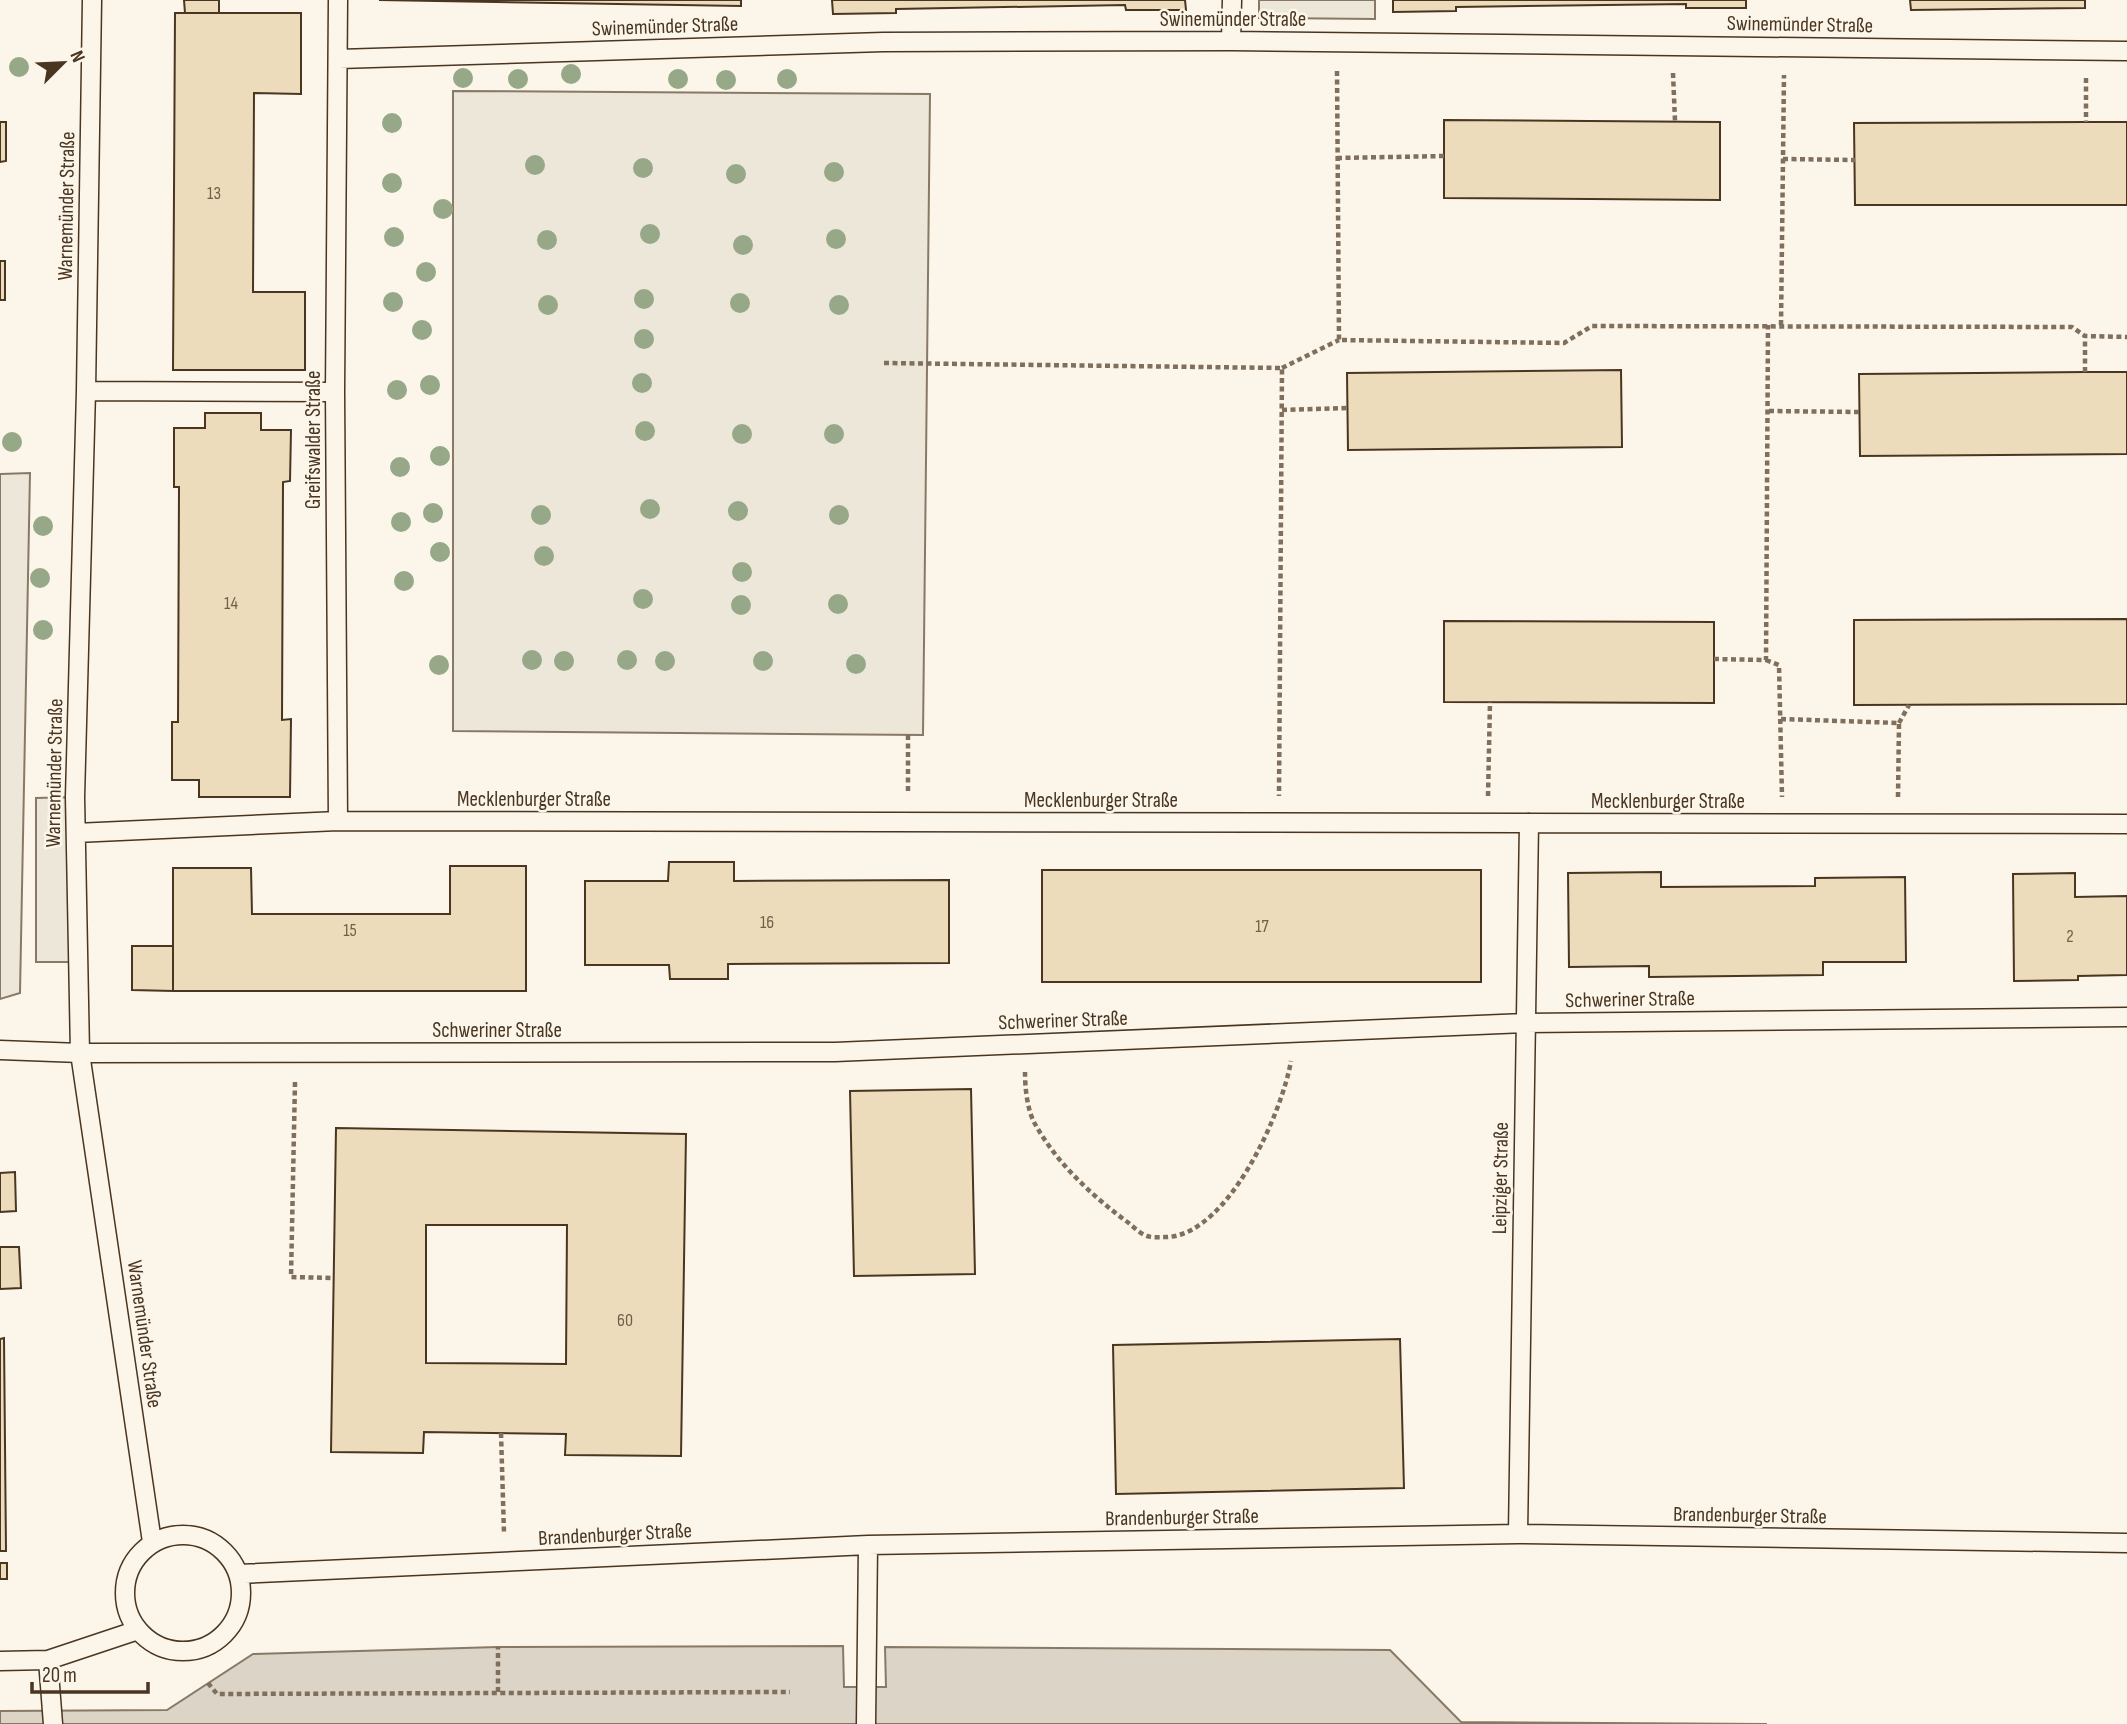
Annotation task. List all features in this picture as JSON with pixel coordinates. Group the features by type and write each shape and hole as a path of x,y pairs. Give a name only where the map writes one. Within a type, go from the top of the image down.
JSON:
{"lane":[{"name":"Warnemünder Straße","path":"92,0 76,833 80,1053 152,1542"},
{"name":"Greifswalder Straße","path":"338,0 335,392 338,821"},
{"path":"1231,41 1232,0"},
{"name":"Swinemünder Straße","path":"339,59 883,42 1231,41 2127,51"},
{"path":"86,391 335,392"},
{"name":"Mecklenburger Straße","path":"76,833 338,821 2127,824"},
{"name":"Leipziger Straße","path":"1518,1534 1529,823"},
{"name":"Schweriner Straße","path":"0,1050 80,1053 835,1052 1525,1023 2127,1017"},
{"path":"173,1534 202,1536 225,1551 239,1574 241,1601 233,1623 209,1645 177,1651 153,1643 138,1630 126,1606 124,1586 136,1556 152,1542 173,1534"},
{"name":"Brandenburger Straße","path":"239,1574 868,1545 1518,1534 2127,1543"},
{"path":"866,1724 868,1545"},
{"path":"0,1661 48,1660 138,1630"},
{"path":"48,1660 53,1724"}],"path":[{"path":"1337,42 1339,340"},
{"path":"1672,46 1675,121"},
{"path":"1781,325 1785,47"},
{"path":"2085,50 2086,122"},
{"path":"1337,158 1444,156"},
{"path":"1783,159 1854,160"},
{"path":"884,363 1282,368 1339,340 1564,343 1592,326 2072,327 2085,336 2127,337"},
{"path":"1766,660 1769,326"},
{"path":"2085,336 2085,372"},
{"path":"1279,822 1282,368"},
{"path":"1282,410 1347,408"},
{"path":"1769,411 1859,412"},
{"path":"1714,659 1766,660 1779,665 1782,823"},
{"path":"1488,822 1490,702"},
{"path":"1898,824 1899,723 1909,705"},
{"path":"1781,719 1899,723"},
{"path":"908,735 908,822"},
{"path":"1025,1044 1025,1084 1034,1122 1065,1167 1100,1202 1146,1236 1171,1237 1199,1224 1234,1192 1259,1152 1287,1082 1295,1033"},
{"path":"296,1053 292,1277 334,1278"},
{"path":"501,1433 504,1562"},
{"path":"498,1647 498,1692"},
{"path":"208,1683 217,1694 790,1692"}],"shaded area":[{"path":"1259,0 1375,0 1375,19 1259,18"},
{"path":"453,91 930,94 923,735 453,731"},
{"path":"30,473 20,993 0,999 0,474"},
{"path":"75,797 77,962 36,962 36,798"},
{"path":"843,1646 844,1687 886,1687 885,1647 1390,1650 1461,1722 1767,1724 0,1724 0,1711 167,1710 253,1654 498,1647"}],"building":[{"path":"184,0 219,0 219,13 185,13"},
{"path":"379,0 741,0 741,6"},
{"path":"832,0 1185,0 1186,10 1126,10 1125,5 896,9 896,13 833,14"},
{"path":"1393,0 1746,0 1746,8 1686,8 1686,4 1456,7 1456,11 1393,12"},
{"path":"1910,0 2085,0 2085,8 1911,10"},
{"path":"175,13 301,13 301,94 254,93 253,292 305,292 305,370 173,370"},
{"path":"1444,120 1720,122 1720,200 1444,198"},
{"path":"0,122 6,122 6,161 0,162"},
{"path":"2127,122 2127,205 1855,205 1854,123"},
{"path":"0,261 5,261 5,300 0,300"},
{"path":"1621,370 1622,447 1348,450 1347,373"},
{"path":"2127,372 2127,454 1860,456 1859,374"},
{"path":"205,413 261,413 261,430 291,430 290,481 283,482 282,720 291,719 290,797 199,797 199,780 172,780 172,722 178,722 179,487 174,487 174,428 205,428"},
{"path":"2127,619 2127,704 1854,705 1854,620"},
{"path":"1444,621 1714,622 1714,703 1444,702"},
{"path":"669,862 734,862 734,881 949,880 949,963 728,964 728,979 670,979 669,965 585,965 585,881 668,881"},
{"path":"450,866 526,866 526,991 173,991 173,868 251,868 252,914 450,914"},
{"path":"1042,870 1481,870 1481,982 1042,982"},
{"path":"1661,872 1661,887 1815,886 1815,878 1905,877 1906,962 1823,962 1823,975 1649,977 1649,966 1569,967 1568,873"},
{"path":"2075,873 2075,897 2127,896 2127,975 2078,976 2078,980 2014,981 2013,874"},
{"path":"132,946 173,946 173,991 132,990"},
{"path":"971,1089 975,1274 854,1276 850,1091"},
{"path":"336,1128 686,1134 681,1456 565,1455 566,1434 424,1432 423,1453 331,1452","holes":["426,1225 567,1225 566,1364 426,1363"]},
{"path":"15,1172 16,1211 0,1212 0,1173"},
{"path":"0,1247 19,1247 21,1288 0,1289"},
{"path":"4,1338 6,1551 0,1551 0,1339"},
{"path":"1400,1339 1404,1488 1116,1494 1113,1345"},
{"path":"0,1563 7,1563 7,1579 0,1579"}]}
